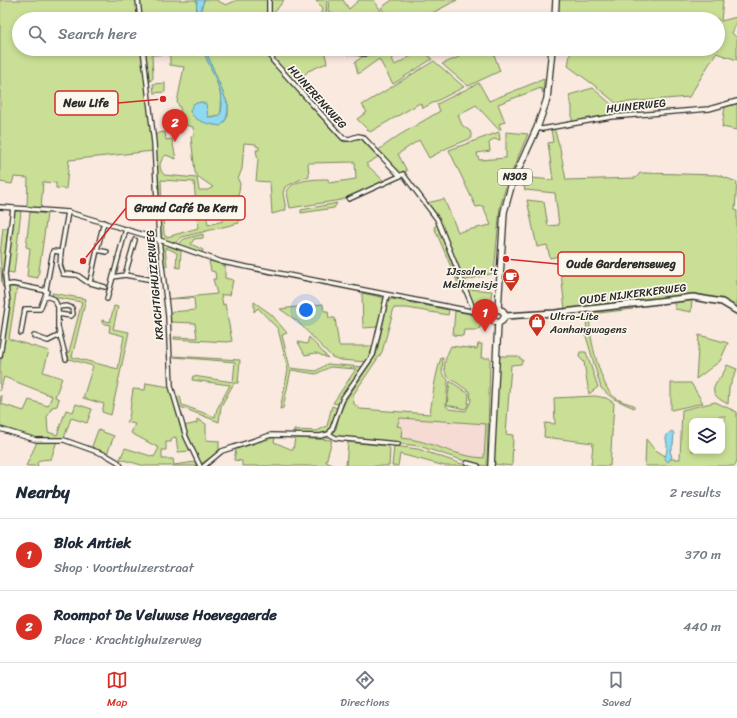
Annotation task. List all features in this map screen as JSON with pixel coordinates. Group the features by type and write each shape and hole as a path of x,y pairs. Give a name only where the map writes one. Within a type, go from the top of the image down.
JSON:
{"main road":[{"path":"555,12 556,0"},
{"name":"N303","path":"498,309 504,212 512,183 547,99 551,56"},
{"path":"498,309 504,312 505,316 502,321 498,323 494,321 491,315 498,309"},
{"path":"491,466 498,323"}],"street":[{"path":"138,0 139,12"},
{"path":"269,0 269,12"},
{"name":"KRACHTIGHUIZERWEG","path":"144,56 154,143 159,240 168,316 171,386 186,437 200,466"},
{"name":"HUINERENKWEG","path":"272,56 273,61 343,138 349,139 358,136 363,137 400,176 403,174 437,219 475,313"},
{"name":"HUINERWEG","path":"535,130 618,116 709,109 737,101"},
{"path":"349,199 400,176"},
{"path":"0,207 68,212 126,229 222,262 491,315"},
{"path":"0,356 8,303 5,274 13,208"},
{"path":"68,212 61,252 60,265 63,274 77,275 90,282 105,287"},
{"path":"90,282 104,222"},
{"path":"107,299 126,229"},
{"path":"125,275 135,240"},
{"path":"113,277 125,275 153,280 151,249"},
{"path":"97,250 107,252"},
{"path":"21,332 25,309 39,310 46,296 53,251 61,252"},
{"path":"6,285 13,284 46,289"},
{"path":"329,434 343,398 373,355 388,295"},
{"path":"46,296 54,299 58,307 60,335 66,358"},
{"name":"OUDE NIJKERKERWEG","path":"505,316 555,314 693,297 722,302 737,311"},
{"path":"58,307 67,306 74,311 71,316 58,314"},
{"path":"34,336 48,341 60,335"},
{"path":"0,429 36,440 64,440 106,455 118,462 121,466"},
{"path":"204,466 222,451 271,434 320,436 329,434 336,438 398,444"},
{"path":"467,463 478,466"}],"shaded area":[{"path":"400,418 486,424 484,458 461,456 426,442 401,438 396,426"}],"green space":[{"path":"0,0 136,0 137,12 12,12 12,56 143,56 153,151 69,160 66,189 56,188 56,183 43,182 41,208 27,207 28,178 14,177 12,184 0,182"},
{"path":"139,0 197,0 196,12 141,12"},
{"path":"204,0 216,0 226,5 237,0 267,0 267,12 201,12"},
{"path":"271,0 284,0 275,12 271,12"},
{"path":"315,0 327,0 326,12 321,12 323,8"},
{"path":"329,0 343,0 349,9 359,0 374,0 382,12 330,12 328,11"},
{"path":"392,0 457,0 434,12 384,12 381,8"},
{"path":"559,0 723,0 722,12 558,12"},
{"path":"737,17 737,22 732,33 737,38 737,60 725,56 725,20"},
{"path":"146,56 152,56 153,78 149,83"},
{"path":"170,56 206,56 219,89 221,98 220,115 208,117 205,104 201,102 192,106 206,122 215,125 225,121 228,115 228,105 208,56 268,56 269,60 342,141 345,142 360,138 378,157 366,164 385,182 341,200 290,208 287,193 289,188 298,182 328,179 329,183 356,179 355,162 308,163 309,177 301,179 285,187 283,193 286,210 272,214 270,182 256,181 258,160 256,150 259,150 259,147 256,146 256,144 244,143 242,169 238,179 240,184 238,198 241,204 239,223 182,237 174,244 161,239 160,212 163,214 164,235 167,237 198,228 194,182 161,180 162,208 160,208 155,136 158,133 165,132 166,140 172,139 176,159 166,155 164,157 160,167 164,175 197,178 199,190 208,190 213,187 197,176 195,172 191,137 194,136 193,127 182,124 180,108 177,102 184,67 170,65","holes":["233,208 234,215 223,217 223,221 208,225 206,212"]},
{"path":"272,56 326,56 327,63 308,71 296,85"},
{"path":"364,56 396,56 392,59 395,65 411,56 429,56 432,59 393,84 379,59 358,74 355,62"},
{"path":"495,56 500,71 468,86 442,64 459,57"},
{"path":"570,56 714,56 689,97 616,103 568,66"},
{"path":"434,61 464,87 423,108 420,103 370,132 357,119 367,112 362,105"},
{"path":"544,79 543,93 541,88 498,104 505,122 499,124 501,129 498,129 476,105 458,115 462,125 470,131 472,138 447,148 429,158 419,140 398,154 407,171 400,175 377,151 398,136 440,111 437,104 479,83 489,101"},
{"path":"165,83 165,92 154,93 153,84"},
{"path":"593,88 621,113 572,122 572,107 569,95"},
{"path":"737,102 737,130 722,127 725,106"},
{"path":"554,128 560,148 566,180 636,178 640,173 644,173 718,175 737,182 735,210 737,211 737,309 707,297 565,310 561,273 566,268 564,255 550,258 547,245 537,247 527,200 544,202 548,226 559,225 555,193 525,190 522,180 516,179 520,177 553,180 548,143 553,142 551,129"},
{"path":"499,132 500,140 493,139 489,143 490,151 477,153 479,160 506,158 506,132 528,134 507,183 500,207 494,273 463,281 440,223 427,203 444,199 458,232 491,225 483,206 476,207 449,150"},
{"path":"337,203 334,208 301,213 301,210"},
{"path":"14,211 21,211 14,273 7,272"},
{"path":"30,212 47,214 38,278 27,276 30,248 26,247"},
{"path":"437,225 461,286 459,286 434,227"},
{"path":"3,228 8,228 3,276 5,289 2,286 0,255"},
{"path":"203,234 203,238 194,239 191,244 203,250 202,255 177,245 184,239"},
{"path":"162,243 181,251 180,268 176,267 177,253 165,247 167,266 164,266"},
{"path":"209,261 225,265 225,278 233,280 230,295 221,295 223,305 225,304 232,341 174,339 174,337 197,338 195,323 170,322 169,315 171,312 195,310 194,298 167,299 217,294 213,279 216,279 215,272 211,271"},
{"path":"8,287 17,287 9,339 49,351 43,372 62,378 55,397 59,399 57,406 52,407 47,417 48,432 57,435 66,410 73,412 76,404 92,409 87,423 71,418 64,438 31,438 0,428 0,396 2,396 1,404 24,411 29,400 48,406 52,396 4,377 0,391 0,366 9,301"},
{"path":"467,289 492,291 489,308 477,311"},
{"path":"52,293 86,299 72,357 118,369 124,336 109,332 110,325 102,323 102,320 110,322 114,306 118,307 113,329 129,332 111,415 102,412 104,404 83,398 93,366 69,359 67,352 69,352 82,302 53,297"},
{"path":"362,293 381,297 385,300 378,327 363,328"},
{"path":"392,299 449,310 448,315 407,308 394,308 382,352 353,395 354,404 360,409 430,414 437,372 441,358 443,358 442,373 448,380 446,406 449,409 466,411 471,401 470,392 447,376 445,372 445,361 451,346 477,349 478,344 482,344 481,358 490,358 487,466 474,464 419,446 333,436 332,433 336,429 339,415 346,400 376,355 388,301","holes":["400,418 486,424 484,458 463,455 412,439 401,438 402,427 397,426"]},
{"path":"692,299 691,312 675,309 674,301"},
{"path":"254,302 271,314 287,333 282,335 290,368 316,371 327,364 363,367 339,404 333,403 356,369 330,367 316,374 291,370 283,408 280,409 288,370 278,329 258,308 254,312"},
{"path":"323,304 324,311 328,311 329,318 335,318 339,346 373,346 367,362 340,360 332,357 297,321 280,309"},
{"path":"633,306 633,309 591,314 590,330 595,355 607,388 613,396 634,405 634,408 612,398 601,388 586,336 587,312 589,310"},
{"path":"455,311 475,315 481,319 480,328 476,330 464,330 463,336 453,335"},
{"path":"699,335 728,343 720,361 696,379"},
{"path":"309,337 328,358 316,353 305,355 298,342 307,344"},
{"path":"580,352 586,352 598,387 589,394 584,362 579,357"},
{"path":"173,356 240,360 238,383 234,383 221,406 219,422 178,406 175,397 180,396 182,405 215,417 217,409 230,385 192,380 193,376 233,382 235,362"},
{"path":"499,356 517,356 523,360 521,364 511,365 506,434 513,435 512,466 494,464"},
{"path":"727,365 737,369 729,388 728,404 719,399 714,390"},
{"path":"450,381 469,394 468,405 465,409 447,405"},
{"path":"146,383 170,387 180,426 190,451 178,452 176,437 172,438 171,442 166,442 166,450 162,450 162,459 173,459 174,465 195,462 197,466 145,466 120,459 125,448 154,457 159,448 131,433 135,424 126,422 129,418 133,389 145,390"},
{"path":"671,383 691,383 703,403 671,410"},
{"path":"595,396 606,398 614,403 610,466 591,466 593,443 544,437 545,423 555,424 554,398"},
{"path":"715,402 737,412 737,460 735,466 645,466 646,439 654,449 670,459 680,459 682,410"},
{"path":"332,406 337,408 332,424 326,432 310,435 294,433 294,430 317,431 327,426"},
{"path":"197,419 206,424 206,440 219,441 219,452 201,464 184,426 197,423"},
{"path":"98,430 114,436 107,454 91,449"},
{"path":"275,437 274,442 293,450 295,438 332,440 326,462 335,466 242,466 242,461 234,460 236,449"},
{"path":"40,440 57,441 51,459 40,460 37,463 38,466 26,466 37,442"},
{"path":"348,442 388,446 390,449 389,466 346,466"},
{"path":"394,446 418,449 468,466 445,466 400,454 398,466 392,466"}],"water":[{"path":"197,0 204,0 201,12 196,12"},
{"path":"206,56 208,56 228,105 226,120 220,126 198,120 190,111 193,104 201,102 206,104 208,117 219,116 222,109 222,100 217,82"},
{"path":"672,431 674,433 673,445 670,451 672,457 668,462 665,459 667,449 666,437"}],"place":[{"name":"New Life","path":"163,99"},
{"name":"Roompot De Veluwse Hoevegaerde","path":"175,142"},
{"name":"Oude Garderenseweg","path":"506,259"},
{"name":"Grand Café De Kern","path":"83,261"},
{"name":"IJssalon 't Melkmeisje","path":"511,292"},
{"name":"Blok Antiek","path":"485,332"},
{"name":"Ultra-Lite Aanhangwagens","path":"537,337"}]}
